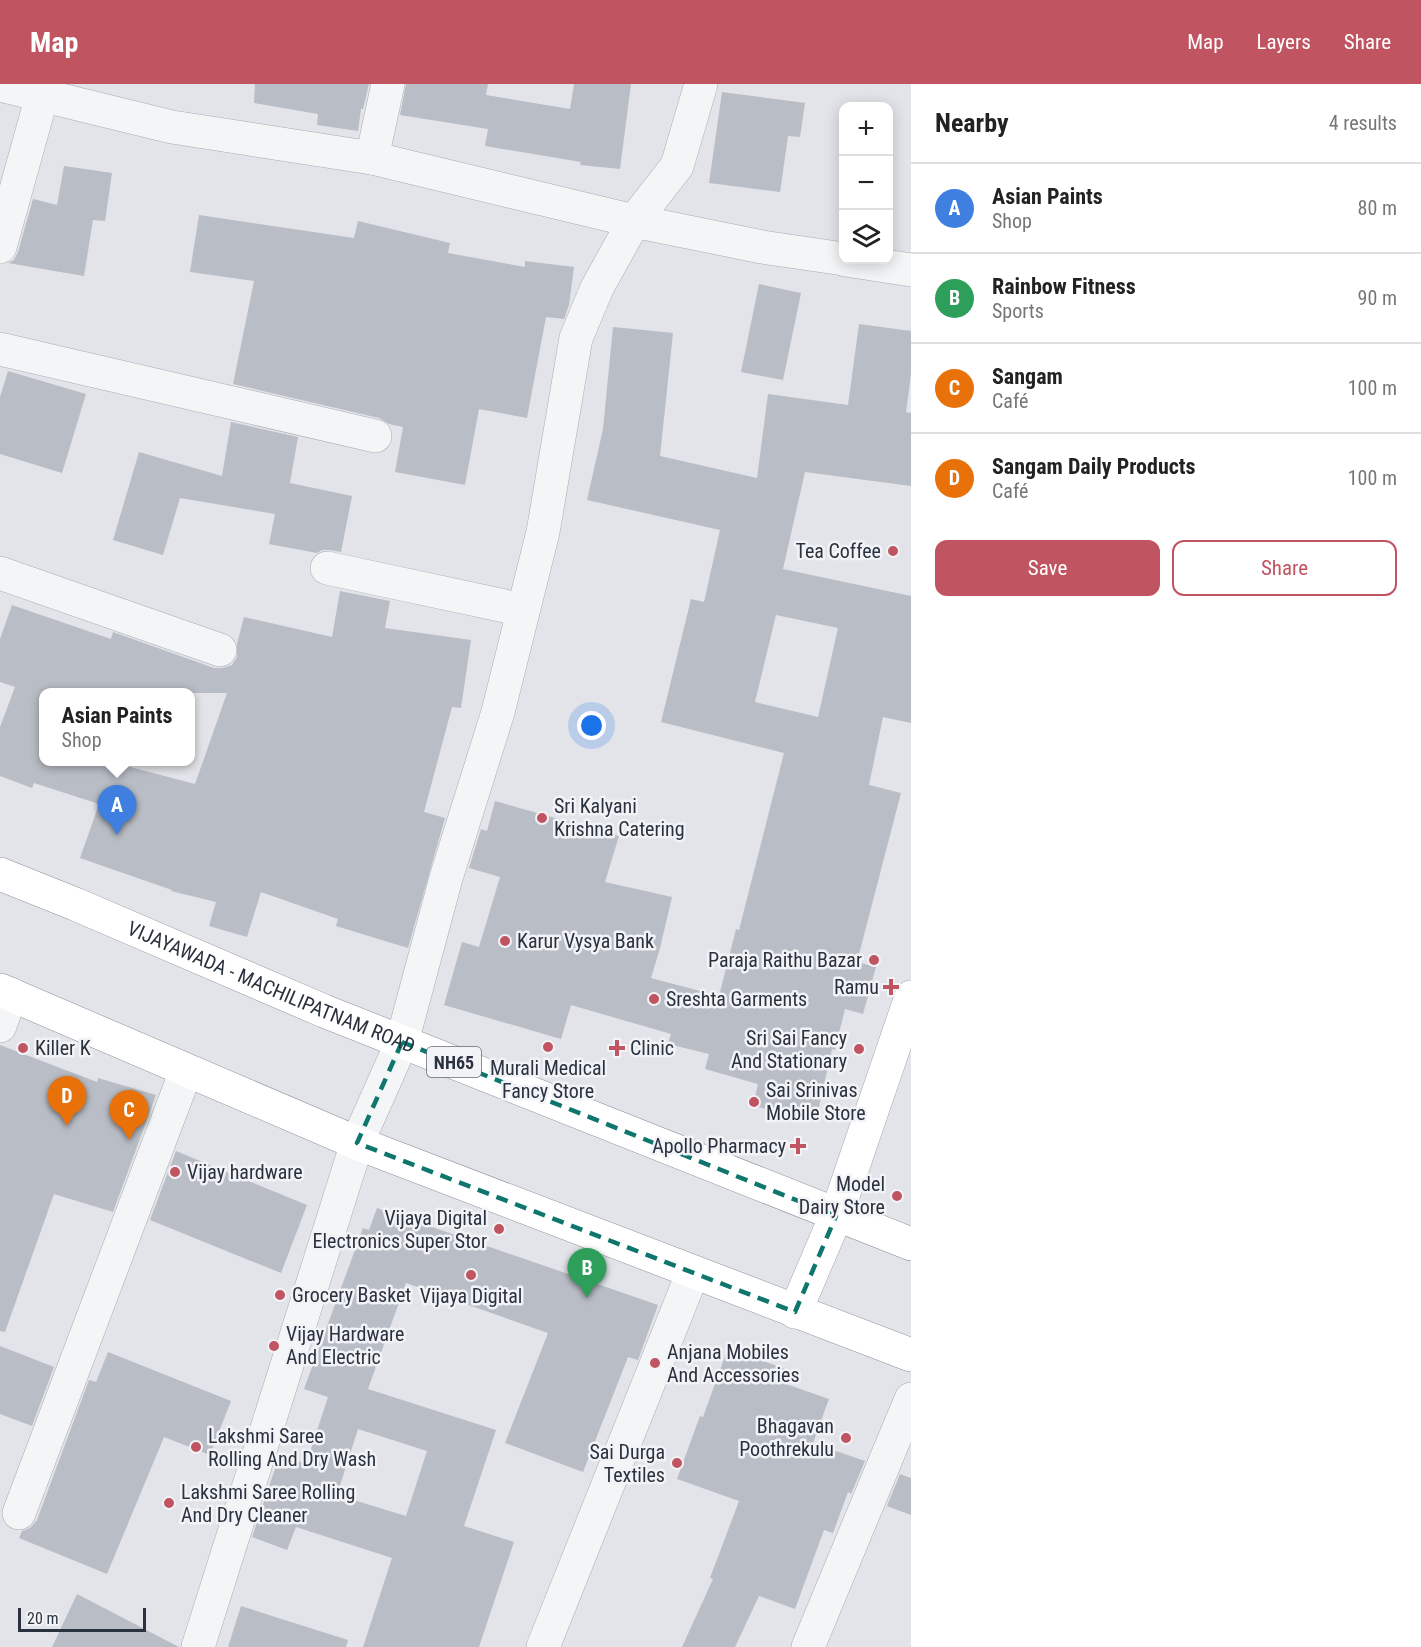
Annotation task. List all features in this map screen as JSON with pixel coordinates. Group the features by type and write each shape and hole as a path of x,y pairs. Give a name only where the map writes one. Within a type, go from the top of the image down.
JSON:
{"main road":[{"name":"VIJAYAWADA - MACHILIPATNAM ROAD","path":"0,874 324,1011 911,1244"},
{"path":"6,992 357,1143 911,1355"},
{"path":"795,1312 836,1216 911,997"}],"street":[{"path":"372,158 388,84"},
{"path":"198,1647 357,1143 402,1042 446,879 498,712 543,532 576,338 597,288 634,221 677,166 701,84"},
{"path":"0,85 172,127 372,158 634,221 762,247 839,258"},
{"path":"0,248 42,96"},
{"path":"875,264 911,270"},
{"path":"0,349 375,436"},
{"path":"327,568 523,610"},
{"path":"0,573 220,650"},
{"path":"0,1026 6,992"},
{"path":"19,1513 186,1071"},
{"path":"543,1647 693,1272"},
{"path":"808,1647 911,1399"}],"highlighted area":[{"path":"402,1042 836,1216 795,1312 357,1143"}],"building":[{"path":"255,84 369,84 363,109 361,109 358,131 317,125 318,114 254,103"},
{"path":"406,84 488,84 486,95 570,109 574,84 631,84 620,169 580,165 581,162 485,146 488,129 400,115"},
{"path":"722,92 805,103 800,137 788,136 780,192 709,183"},
{"path":"64,166 112,173 105,221 93,220 84,276 8,263 14,260 18,252 33,199 57,205"},
{"path":"199,215 354,238 358,221 450,243 448,253 525,267 525,261 574,267 569,305 564,319 546,317 527,418 479,409 465,485 395,472 403,427 389,424 379,418 233,384 254,281 190,272"},
{"path":"759,284 801,293 783,380 741,372"},
{"path":"859,324 911,331 911,374 906,412 911,413 911,486 805,472 783,569 911,596 911,723 883,717 869,785 901,793 857,962 876,967 863,1014 845,1009 835,1050 832,1049 816,1120 753,1106 758,1084 705,1069 709,1054 668,1044 671,1034 571,1005 561,1039 444,1005 462,942 479,947 500,877 469,868 481,829 487,831 495,801 619,836 605,882 672,897 651,978 719,996 736,929 739,930 784,753 661,722 691,599 704,602 720,530 587,500 603,429 613,327 673,333 660,456 757,478 768,394 848,405","holes":["776,615 838,628 818,717 755,702"]},
{"path":"8,371 86,394 62,473 0,454 0,397"},
{"path":"231,422 298,437 290,483 352,496 341,552 322,550 317,553 269,544 275,514 180,498 163,555 113,540 139,452 222,476"},
{"path":"340,591 390,601 385,628 471,640 461,708 452,707 424,812 445,818 408,948 336,926 338,919 261,892 247,937 209,926 216,902 171,891 80,858 99,804 34,783 32,788 0,776 0,727 15,687 0,682 0,639 12,605 111,639 113,632 214,668 232,665 237,657 237,644 244,617 332,637"},
{"path":"0,1045 97,1082 98,1078 156,1095 113,1212 54,1194 5,1332 0,1331"},
{"path":"176,1151 307,1205 281,1273 150,1220"},
{"path":"377,1208 658,1305 638,1360 628,1357 583,1472 505,1443 548,1333 406,1283 368,1389 496,1430 464,1526 514,1542 479,1647 363,1647 392,1558 296,1527 287,1550 252,1537 280,1454 306,1464 328,1397 304,1389 363,1228 369,1230","holes":["358,1429 427,1451 406,1516 337,1495"]},
{"path":"0,1346 54,1367 32,1426 0,1414"},
{"path":"728,1348 788,1370 783,1383 829,1399 813,1443 865,1461 851,1494 848,1492 833,1533 824,1530 795,1609 759,1596 735,1647 682,1647 713,1579 710,1578 739,1501 677,1479"},
{"path":"108,1352 231,1401 210,1455 164,1437 107,1574 19,1538 22,1531 30,1528 37,1520 89,1380 96,1382"},
{"path":"900,1474 911,1478 911,1515 887,1506"},
{"path":"77,1594 179,1647 52,1647"},
{"path":"241,1606 348,1640 346,1647 228,1647"}],"place":[{"name":"Tea Coffee","path":"893,551"},
{"name":"Sri Kalyani Krishna Catering","path":"542,818"},
{"name":"Asian Paints","path":"117,835"},
{"name":"Karur Vysya Bank","path":"505,941"},
{"name":"Paraja Raithu Bazar","path":"874,960"},
{"name":"Ramu","path":"891,987"},
{"name":"Sreshta Garments","path":"654,999"},
{"name":"Murali Medical Fancy Store","path":"548,1047"},
{"name":"Killer K","path":"23,1048"},
{"name":"Clinic","path":"617,1048"},
{"name":"Sri Sai Fancy And Stationary","path":"859,1049"},
{"name":"Sai Srinivas Mobile Store","path":"754,1102"},
{"name":"Sangam Daily Products","path":"67,1126"},
{"name":"Sangam","path":"129,1140"},
{"name":"Apollo Pharmacy","path":"798,1146"},
{"name":"Vijay hardware","path":"175,1172"},
{"name":"Model Dairy Store","path":"897,1196"},
{"name":"Vijaya Digital Electronics Super Stor","path":"499,1229"},
{"name":"Vijaya Digital","path":"471,1275"},
{"name":"Grocery Basket","path":"280,1295"},
{"name":"Rainbow Fitness","path":"587,1298"},
{"name":"Vijay Hardware And Electric","path":"274,1346"},
{"name":"Anjana Mobiles And Accessories","path":"655,1363"},
{"name":"Bhagavan Poothrekulu","path":"846,1438"},
{"name":"Lakshmi Saree Rolling And Dry Wash","path":"196,1447"},
{"name":"Sai Durga Textiles","path":"677,1463"},
{"name":"Lakshmi Saree Rolling And Dry Cleaner","path":"169,1503"}]}
